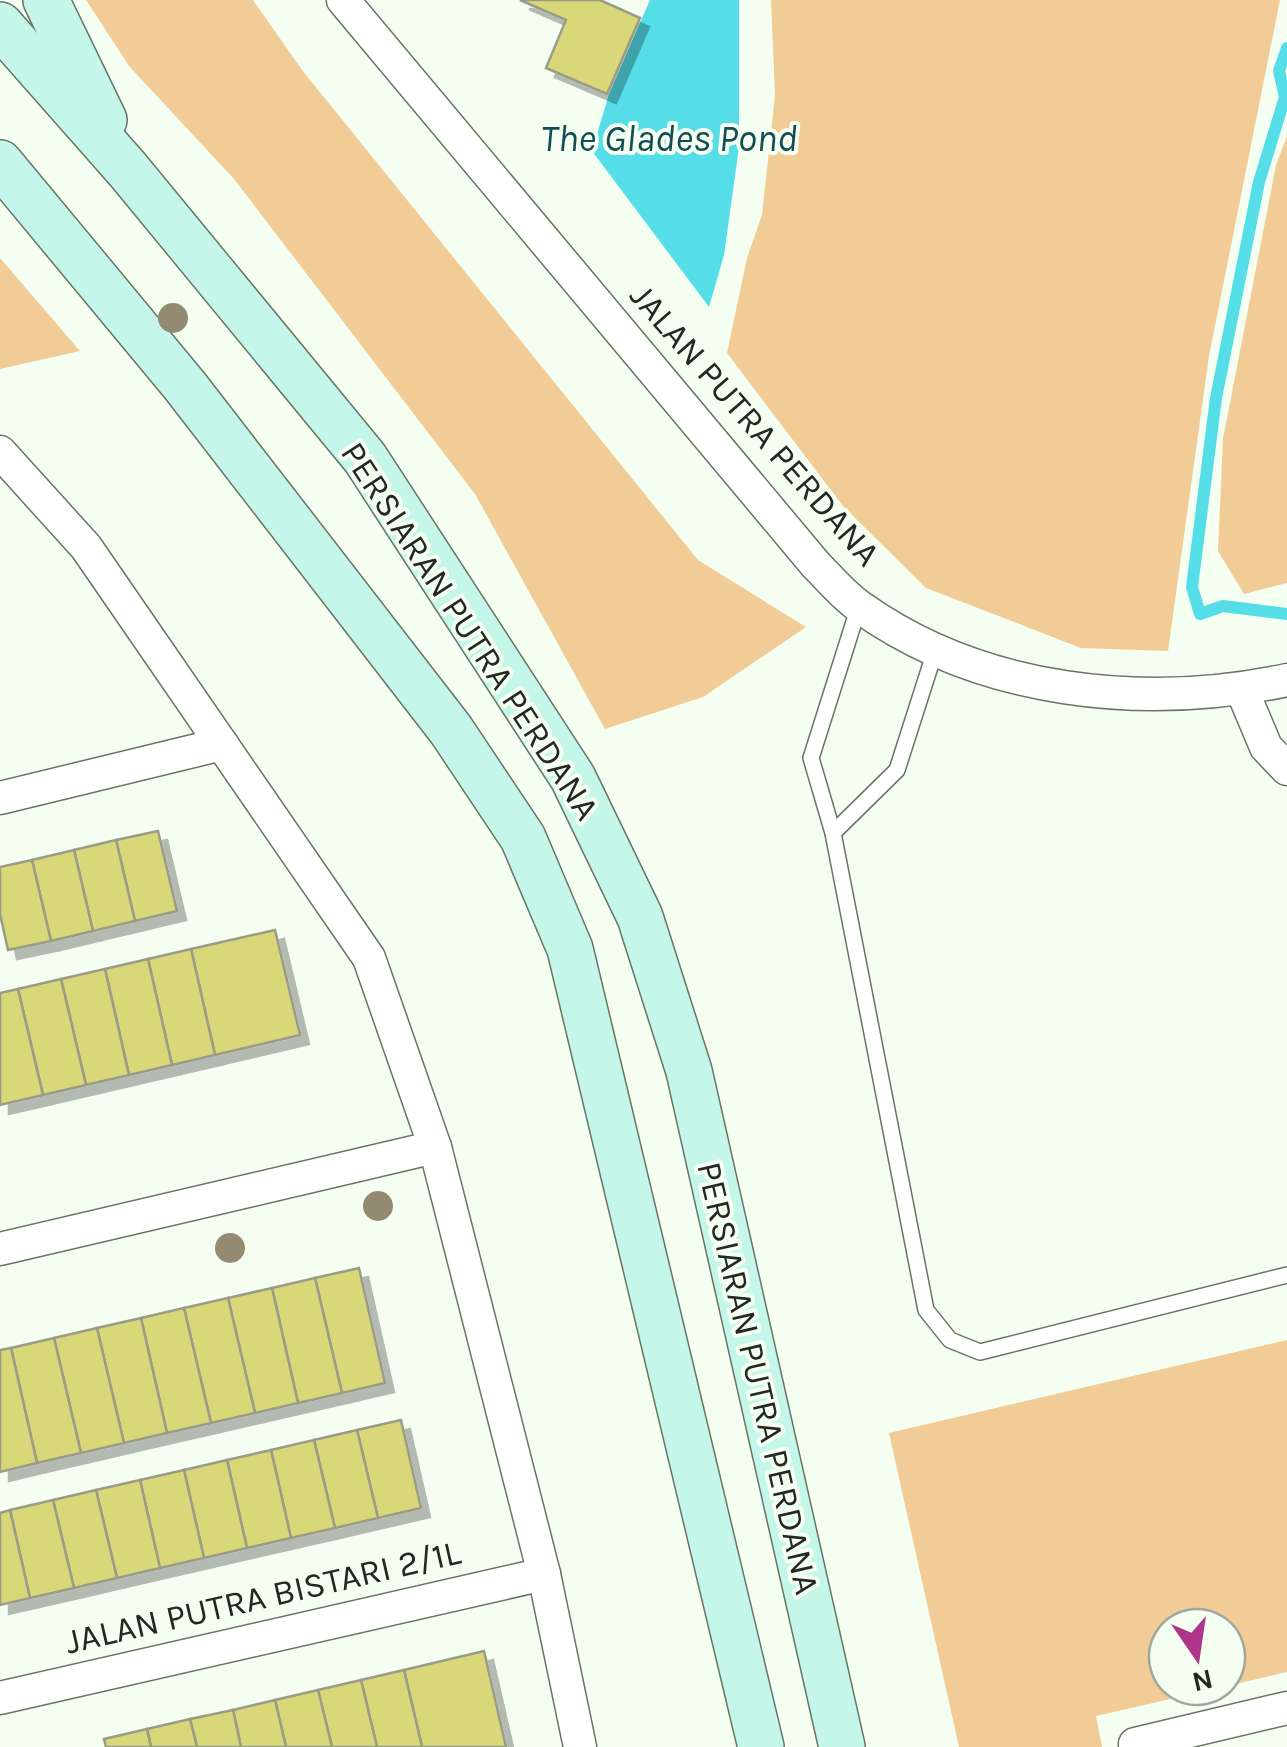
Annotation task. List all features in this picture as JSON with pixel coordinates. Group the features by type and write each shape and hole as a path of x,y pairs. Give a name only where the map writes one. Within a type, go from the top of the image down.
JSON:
{"main road":[{"path":"46,0 128,170"},
{"name":"PERSIARAN PUTRA PERDANA","path":"0,26 128,170 366,458 573,778 640,917 690,1071 842,1747"},
{"name":"PERSIARAN PUTRA PERDANA","path":"0,163 185,386 451,730 524,838 570,950 760,1747"}],"street":[{"name":"JALAN PUTRA PERDANA","path":"343,0 816,565 859,606 936,648 985,667 1094,693 1193,696 1287,680"},
{"path":"0,452 86,547 370,958 436,1147 544,1574 580,1747"},
{"path":"1242,690 1266,747 1287,769"},
{"path":"0,798 222,744"},
{"path":"0,1250 436,1147"},
{"name":"JALAN PUTRA BISTARI 2/1L","path":"0,1698 544,1574"},
{"path":"1135,1744 1287,1708"}],"lane":[{"path":"859,606 811,758 833,833 926,1310 950,1340 980,1352 1287,1275"},
{"path":"833,833 897,770 936,648"}],"shaded area":[{"path":"86,0 253,0 302,70 698,560 806,627 703,697 605,729 475,494 234,179 129,66"},
{"path":"771,0 1280,0 1209,356 1168,651 1081,648 926,588 843,506 727,353 747,258 762,215 775,95"},
{"path":"1287,136 1287,583 1244,594 1218,551 1223,439 1276,165"},
{"path":"0,258 80,351 0,369"},
{"path":"1287,1340 1287,1672 1247,1681 1247,1607 1147,1607 1147,1704 1096,1716 1102,1747 959,1747 889,1433"}],"water":[{"name":"The Glades Pond","path":"650,0 739,0 739,147 724,255 709,307 592,151 609,94"}],"building":[{"path":"520,0 600,0 640,18 607,94 546,68 566,20"},
{"path":"158,831 177,911 135,921 116,840"},
{"path":"116,840 135,921 93,931 74,850"},
{"path":"74,850 93,931 51,941 32,860"},
{"path":"32,860 51,941 8,950 0,914 0,867"},
{"path":"275,930 300,1035 215,1055 191,949"},
{"path":"191,949 215,1055 172,1065 148,959"},
{"path":"148,959 172,1065 129,1075 105,969"},
{"path":"105,969 129,1075 86,1085 61,979"},
{"path":"61,979 86,1085 43,1095 18,989"},
{"path":"18,989 43,1095 0,1105 0,993"},
{"path":"359,1268 385,1383 342,1393 315,1278"},
{"path":"315,1278 342,1393 298,1403 272,1288"},
{"path":"272,1288 298,1403 255,1413 228,1298"},
{"path":"228,1298 255,1413 211,1423 184,1308"},
{"path":"184,1308 211,1423 167,1433 141,1318"},
{"path":"141,1318 167,1433 124,1443 97,1328"},
{"path":"97,1328 124,1443 81,1453 54,1338"},
{"path":"54,1338 81,1453 37,1463 11,1348"},
{"path":"11,1348 37,1463 0,1472 0,1350"},
{"path":"401,1420 421,1508 378,1518 357,1430"},
{"path":"357,1430 378,1518 335,1528 314,1440"},
{"path":"314,1440 335,1528 291,1538 271,1450"},
{"path":"271,1450 291,1538 247,1548 227,1460"},
{"path":"227,1460 247,1548 204,1558 184,1470"},
{"path":"184,1470 204,1558 160,1568 140,1480"},
{"path":"140,1480 160,1568 117,1578 96,1490"},
{"path":"96,1490 117,1578 74,1588 53,1500"},
{"path":"53,1500 74,1588 30,1598 10,1510"},
{"path":"10,1510 30,1598 0,1605 0,1513"},
{"path":"484,1651 506,1747 422,1747 404,1670"},
{"path":"404,1670 422,1747 377,1747 361,1680"},
{"path":"361,1680 377,1747 332,1747 318,1690"},
{"path":"318,1690 332,1747 286,1747 275,1700"},
{"path":"275,1700 286,1747 241,1747 233,1710"},
{"path":"233,1710 241,1747 197,1747 190,1719"},
{"path":"190,1719 197,1747 151,1747 147,1729"},
{"path":"147,1729 151,1747 106,1747 104,1739"}],"waterway":[{"path":"1287,48 1279,71 1285,97 1259,182 1216,398 1192,587 1200,614 1223,606 1287,614"}]}
